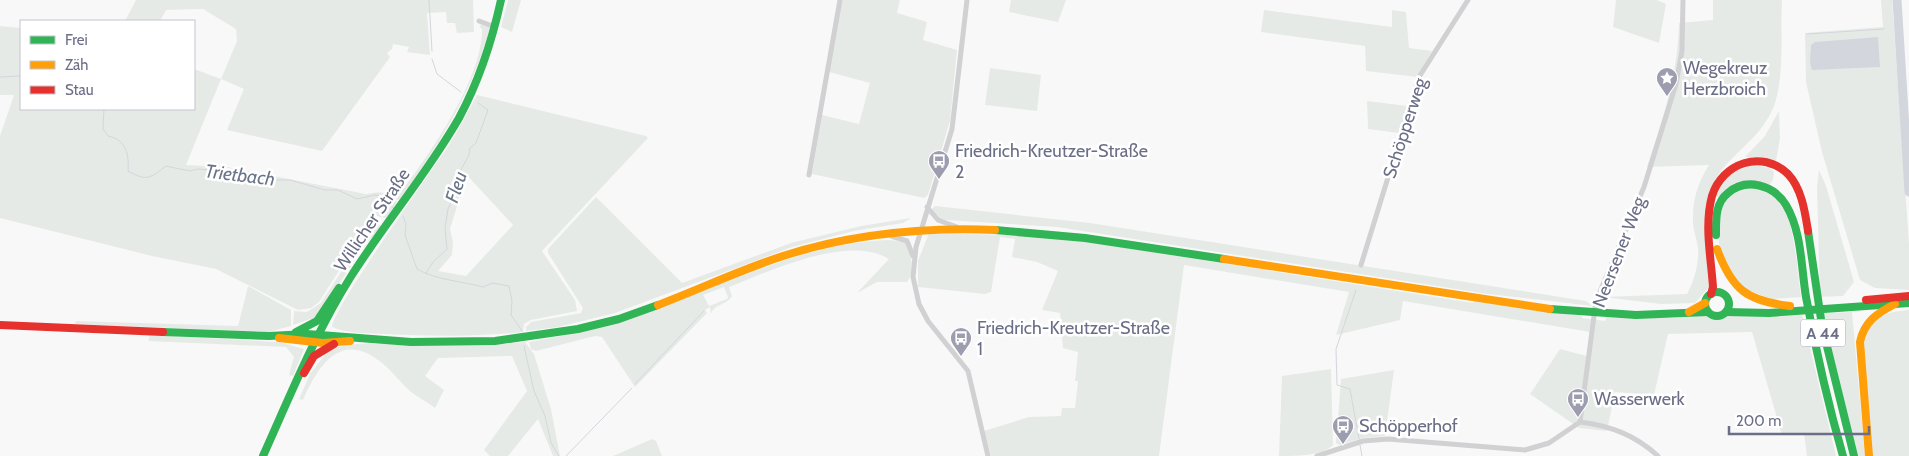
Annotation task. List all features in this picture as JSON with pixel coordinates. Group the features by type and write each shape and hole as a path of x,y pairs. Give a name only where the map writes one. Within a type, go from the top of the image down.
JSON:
{"main road":[{"name":"Willicher Straße","path":"263,456 316,338 349,280 456,122 479,74 495,27 501,0"},
{"name":"A 44","path":"1711,294 1713,287 1709,212 1712,194 1718,182 1733,167 1752,161 1771,164 1794,182 1804,208 1823,334 1854,456"},
{"name":"A 44","path":"1717,249 1716,216 1719,204 1726,194 1741,186 1757,184 1775,192 1787,208 1795,230 1813,332 1843,456"},
{"path":"0,325 370,340 464,342 514,340 537,337 623,317 783,256 870,235 920,229 958,228 1011,229 1085,238 1515,305 1583,313 1611,315 1708,312 1717,316 1728,309 1791,308 1903,301"},
{"path":"1717,249 1721,293 1727,298 1728,309"},
{"path":"1717,249 1726,274 1741,292 1760,302 1791,308"},
{"path":"295,333 317,321 340,288 349,280"},
{"path":"1683,314 1705,303 1711,294 1721,293"},
{"path":"1869,456 1860,342 1863,329 1869,320 1903,301"},
{"path":"1705,303 1708,312"},
{"path":"269,336 295,333 336,342 370,340"},
{"path":"291,394 314,356 336,342"}],"street":[{"path":"809,175 840,0"},
{"path":"967,0 952,129 920,229 914,260 914,287 928,321 968,371 988,456"},
{"name":"Schöpperweg","path":"1361,265 1420,77 1468,0"},
{"name":"Neersener Weg","path":"1580,422 1596,301 1644,187 1676,84 1682,51 1683,0"},
{"path":"479,22 495,27"},
{"path":"927,207 938,220 958,228"},
{"path":"870,235 902,238 910,246 914,260"},
{"path":"1317,456 1362,441 1388,439 1524,450 1549,443 1580,422 1610,428 1630,435 1658,456"}],"shaded area":[{"path":"136,0 473,0 474,32 457,33 455,23 447,23 446,12 427,13 430,55 407,52 409,47 393,44 392,49 387,53 390,57 322,151 227,130 244,89 221,79 237,41 236,29 203,9 166,10 161,20 126,20"},
{"path":"508,0 521,0 512,32 501,27"},
{"path":"842,0 900,0 897,13 927,22 923,40 957,50 950,121 928,195 924,198 812,174 822,115 859,124 870,83 829,72"},
{"path":"1011,0 1066,0 1058,22 1009,12"},
{"path":"1616,0 1657,0 1666,4 1659,43 1613,27"},
{"path":"1713,0 1782,0 1781,68 1774,106 1763,126 1721,171 1708,197 1705,212 1705,242 1710,286 1695,303 1662,304 1602,297 1687,294 1692,284 1696,272 1698,254 1693,224 1695,199 1699,185 1709,165 1647,167 1673,78 1679,23 1713,20"},
{"path":"1881,0 1892,0 1909,244 1909,290 1875,288 1860,280 1822,152 1806,82 1805,33 1883,27"},
{"path":"1264,10 1392,27 1392,10 1406,12 1409,48 1432,51 1417,77 1366,71 1365,46 1261,32"},
{"path":"483,24 490,28 465,94 432,152 406,192 399,200 396,199 396,204 386,218 373,215 367,218 358,241 319,302 311,308 298,310 216,269 152,256 0,218 0,136 14,95 0,95 0,26 20,28 20,110 195,110 195,69 221,79 186,165 227,167 366,194 385,193 396,198 437,141 463,94 480,49 482,29 479,26"},
{"path":"1878,37 1880,67 1812,70 1810,63 1811,45 1815,42"},
{"path":"990,68 1041,75 1037,111 985,105"},
{"path":"477,95 648,138 542,251 575,300 577,311 531,320 524,324 523,332 506,334 403,335 351,332 332,327 336,315 348,295 449,145","holes":["464,172 513,225 466,276 438,271 452,255 453,242 450,229 459,200 457,182"]},
{"path":"1367,101 1408,106 1399,133 1368,129"},
{"path":"1779,111 1780,138 1776,161 1761,157 1745,157 1765,136"},
{"path":"1755,165 1769,168 1774,172 1773,180 1770,184 1755,182 1718,197 1715,196 1723,183 1731,175 1741,169"},
{"path":"1819,170 1826,186 1854,282 1843,296 1820,297 1817,187"},
{"path":"1755,187 1773,194 1780,201 1786,212 1794,241 1801,297 1772,299 1740,288 1723,257 1719,247 1718,232 1720,215 1725,201 1734,192"},
{"path":"596,197 682,283 791,243 861,226 911,218 903,223 854,231 792,247 615,313 558,327 526,331 526,327 531,322 581,313 583,308 548,253 548,249"},
{"path":"935,206 1090,223 1586,301 1593,306 1488,294 1057,227 945,220 938,218 934,213 932,209"},
{"path":"371,219 379,219 380,228 360,252 323,309 312,322 310,319 293,325 294,311 307,312 321,303 361,241"},
{"path":"929,233 1052,236 1473,303 1474,301 1605,321 1606,317 1675,318 1706,314 1718,318 1728,314 1802,314 1836,456 1807,456 1804,434 1782,435 1752,332 1668,334 1654,395 1615,392 1607,431 1579,428 1530,394 1560,349 1587,356 1590,332 1403,301 1400,320 1336,335 1349,292 1184,265 1159,456 991,456 984,431 1029,417 1061,416 1062,408 1075,408 1078,381 1075,381 1078,352 1063,348 1060,313 1042,310 1058,271 1037,262 1012,257 1015,239 1000,237 991,292 985,294 918,287 918,261"},
{"path":"890,240 904,242 909,250 912,262 911,273 907,282 877,282 857,293 889,259 872,252 831,253 766,272 729,287 732,296 730,299 715,308 711,314 710,307 705,310 707,313 635,387 602,337 595,336 536,351 531,349 529,342 611,324 670,304 788,259 838,246","holes":["724,287 728,297 709,306 703,295"]},
{"path":"248,286 291,310 291,326 268,332 75,324 76,321 238,326"},
{"path":"1909,310 1909,456 1872,456 1863,342 1869,327 1879,317 1892,312"},
{"path":"1852,312 1865,456 1858,456 1844,409 1823,313"},
{"path":"150,335 279,342 304,349 293,376 289,375 294,357 286,347 148,341"},
{"path":"525,342 534,354 551,409 560,456 553,456 538,419 508,456 490,456 484,450 527,391 512,356 438,358 425,376 444,390 435,408 410,391 386,366 368,354 355,350 344,350 324,363 309,386 303,400 299,399 310,374 324,356 323,352 333,348 355,344 468,345"},
{"path":"1331,369 1333,445 1316,453 1279,456 1282,376"},
{"path":"1394,370 1385,436 1363,438 1340,445 1336,443 1341,379"},
{"path":"652,439 656,441 662,456 613,456"}],"waterway":[{"name":"Fleu","path":"429,0 432,51"},
{"path":"1897,0 1909,192"},
{"path":"1807,34 1884,29"},
{"name":"Fleu","path":"432,59 437,74 461,92"},
{"name":"Trietbach","path":"0,77 20,76"},
{"name":"Fleu","path":"426,273 433,262 447,249 445,228 448,209 454,196 454,183 469,155 470,148 476,143 488,110 478,103"},
{"name":"Trietbach","path":"104,110 103,129 108,136 123,145 128,159 128,171 140,177 152,176 166,166 190,171 198,169 248,173 256,178 290,180 325,190 338,190 357,199 375,195 385,196 393,208"},
{"name":"Trietbach","path":"403,216 406,224 405,235 417,269 440,278 483,287 492,283 509,286 512,301 511,315 522,331"},
{"path":"1356,290 1336,349 1337,385 1350,389 1359,439"},
{"path":"635,384 704,311"},
{"name":"Trietbach","path":"524,346 534,391 545,416 551,443 559,456"},
{"path":"566,456 632,388"},
{"path":"1360,445 1362,456"}],"traffic: fast":[{"path":"263,456 337,299 363,258 447,139 459,118 473,90 484,60 501,0"},
{"path":"1716,235 1718,207 1724,197 1735,188 1743,185 1759,185 1774,192 1786,205 1798,238 1806,297 1814,337 1827,397 1843,456"},
{"path":"995,230 1085,238 1224,259"},
{"path":"1808,231 1822,326 1854,456"},
{"path":"296,332 317,321 339,288"},
{"path":"1717,292 1722,293 1728,299 1729,304 1728,309 1722,315 1717,316 1712,315 1706,309 1705,304 1706,299 1712,293 1717,292"},
{"path":"1726,312 1769,313 1909,303"},
{"path":"163,332 269,336 307,334 411,342 495,341 578,329 619,319 658,305"},
{"path":"1550,309 1636,315 1708,312"}],"traffic: slow":[{"path":"658,305 767,261 835,242 914,231 995,230"},
{"path":"1717,249 1735,284 1743,291 1763,301 1790,306"},
{"path":"1224,259 1550,309"},
{"path":"1689,312 1705,303"},
{"path":"1869,456 1860,342 1865,329 1872,319 1895,304"},
{"path":"279,338 323,343 350,341"}],"traffic: jam":[{"path":"1711,294 1713,287 1708,218 1712,196 1724,175 1734,168 1744,163 1755,161 1767,162 1778,166 1788,174 1800,194 1808,231"},
{"path":"1866,300 1909,296"},
{"path":"0,325 163,332"},
{"path":"304,373 314,356 334,344"}],"place":[{"name":"Wegekreuz Herzbroich","path":"1667,97"},
{"name":"Friedrich-Kreutzer-Straße 2","path":"939,180"},
{"name":"Friedrich-Kreutzer-Straße 1","path":"961,357"},
{"name":"Wasserwerk","path":"1578,418"},
{"name":"Schöpperhof","path":"1343,445"}]}
